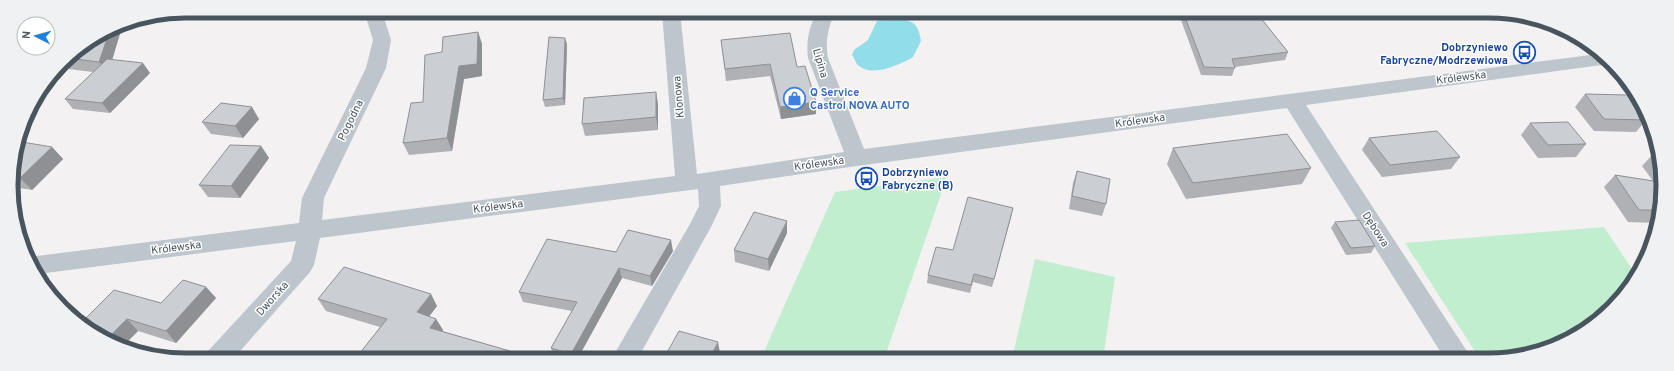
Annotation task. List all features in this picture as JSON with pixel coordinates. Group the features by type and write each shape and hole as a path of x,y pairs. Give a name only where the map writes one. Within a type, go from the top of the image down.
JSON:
{"street":[{"name":"Pogodna","path":"310,230 313,198 376,68 382,40 376,18"},
{"name":"Klonowa","path":"672,18 687,183"},
{"name":"Lipina","path":"824,18 816,36 815,45 818,58 857,158"},
{"name":"Królewska","path":"37,264 687,183 857,158 1599,60"},
{"name":"Dębowa","path":"1292,100 1456,353"},
{"path":"628,353 700,227 710,206 709,180"},
{"name":"Dworska","path":"223,353 302,265 310,230"}],"green space":[{"path":"947,177 886,353 763,353 835,192"},
{"path":"1604,227 1633,271 1607,304 1582,325 1563,336 1521,350 1499,353 1476,353 1405,243"},
{"path":"1035,259 1115,277 1104,353 1013,353"}],"water":[{"path":"891,18 903,19 912,22 918,29 921,41 913,57 886,69 871,70 859,66 852,55 854,50 868,40 877,21"}],"building":[{"path":"1185,18 1261,18 1288,52 1232,59 1235,68 1204,67"},
{"path":"478,32 477,64 459,66 447,138 403,143 411,103 423,102 425,55 442,52 443,37"},
{"path":"790,33 797,67 805,66 816,102 780,107 770,64 725,69 721,40"},
{"path":"108,37 99,62 76,59 92,46"},
{"path":"549,37 565,38 563,98 543,100"},
{"path":"107,59 143,63 102,103 65,99"},
{"path":"656,92 656,117 582,124 584,98"},
{"path":"1585,94 1627,95 1639,110 1643,120 1604,119"},
{"path":"221,103 252,107 235,126 202,122"},
{"path":"1568,122 1586,144 1548,145 1530,123"},
{"path":"1437,131 1460,157 1390,165 1369,138"},
{"path":"1287,134 1311,168 1193,183 1173,148"},
{"path":"24,142 52,147 20,178 18,178 19,164"},
{"path":"230,145 261,146 231,186 199,185"},
{"path":"1077,171 1110,179 1106,204 1072,196"},
{"path":"1615,175 1656,181 1654,210 1639,210"},
{"path":"968,197 1013,208 994,279 974,274 971,285 928,275 936,247 953,250"},
{"path":"754,212 787,221 768,259 734,250"},
{"path":"1359,220 1375,246 1351,248 1335,222"},
{"path":"628,230 671,240 650,276 619,268 572,353 551,348 577,302 519,292 547,239 616,252"},
{"path":"344,267 431,294 417,312 436,319 430,328 510,351 509,353 360,353 387,319 318,299"},
{"path":"183,280 206,287 166,331 127,319 112,334 102,331 85,319 114,290 161,303"},
{"path":"679,331 718,342 712,353 667,353"}],"place":[{"name":"Dobrzyniewo Fabryczne/Modrzewiowa","path":"1524,53"},
{"name":"Q Service Castrol NOVA AUTO","path":"794,98"},
{"name":"Dobrzyniewo Fabryczne (B)","path":"867,178"}]}
